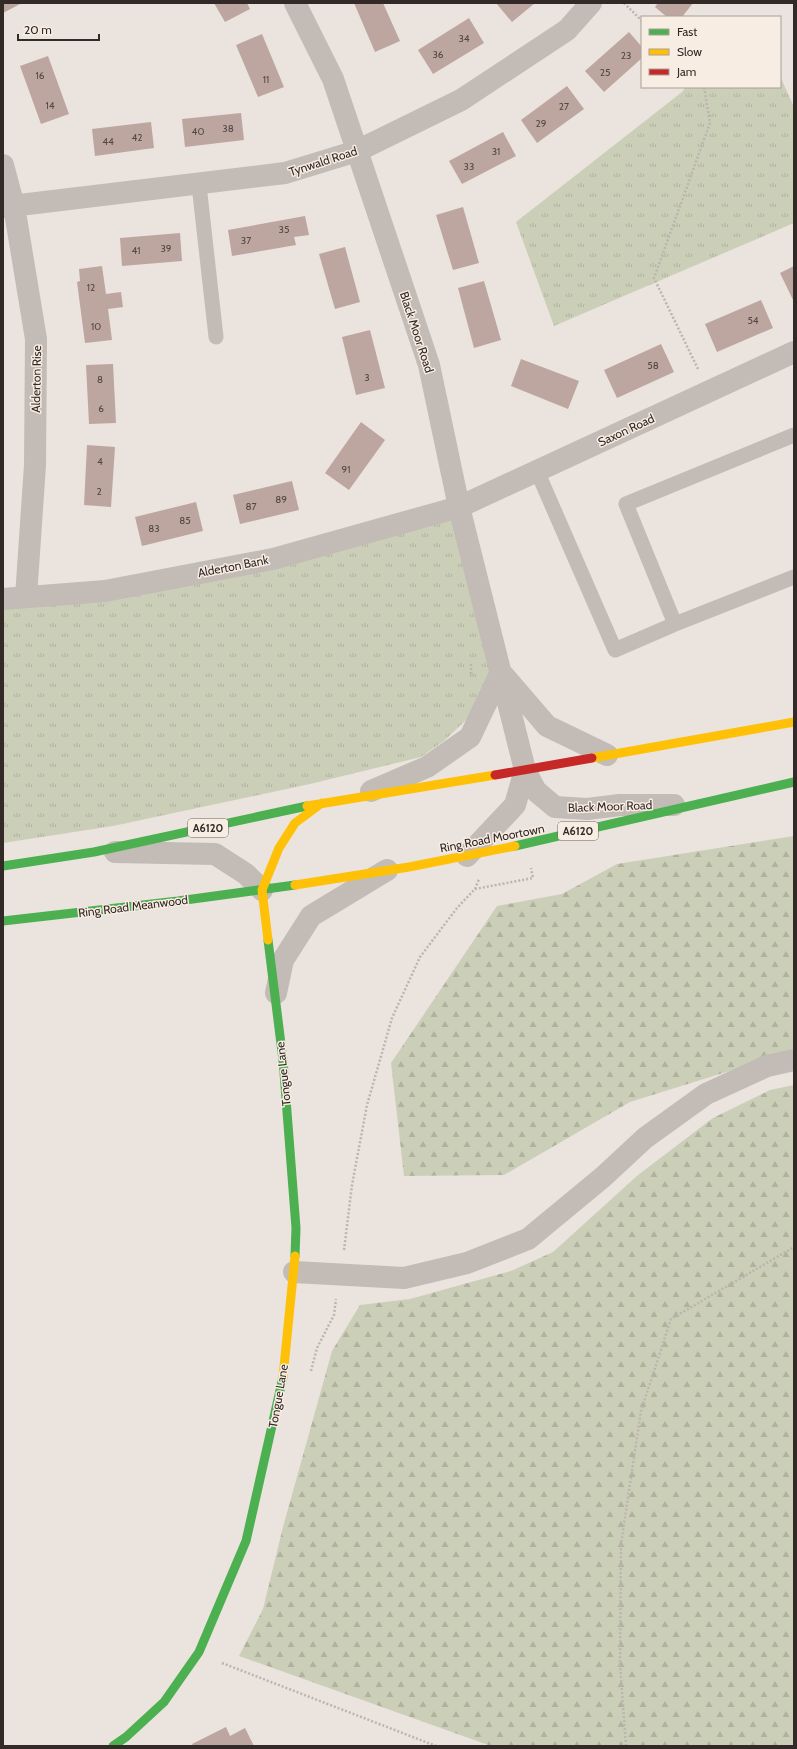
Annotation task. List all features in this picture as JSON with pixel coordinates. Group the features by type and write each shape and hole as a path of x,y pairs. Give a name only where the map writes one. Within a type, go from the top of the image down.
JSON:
{"main road":[{"name":"A6120","path":"3,866 94,852 359,796 525,770 794,722"},
{"name":"Ring Road Moortown","path":"262,890 467,856 794,782"},
{"path":"262,890 279,848 295,823 322,803"},
{"name":"Ring Road Meanwood","path":"3,921 156,904 262,890"},
{"name":"Tongue Lane","path":"113,1746 126,1737 164,1702 199,1652 246,1541 282,1388 294,1272 296,1228 283,1060 274,1002 262,890"}],"street":[{"name":"Black Moor Road","path":"295,3 332,79 430,365 458,507 525,770 536,791 555,807 587,809 620,805 689,805"},
{"name":"Tynwald Road","path":"8,206 285,173 357,151 461,100 567,30 591,3"},
{"name":"Alderton Rise","path":"3,165 8,206 36,339 35,465 26,597"},
{"name":"Saxon Road","path":"458,507 794,352"},
{"name":"Alderton Bank","path":"3,599 105,591 273,559 458,507"},
{"name":"Black Moor Road","path":"501,672 547,726 607,755"},
{"path":"359,796 427,767 470,737 501,672"},
{"name":"Black Moor Road","path":"467,856 515,805 525,770"},
{"path":"94,852 182,852 216,854 246,874 262,890"},
{"name":"Tongue Lane","path":"274,1002 283,960 311,916 387,870"},
{"path":"294,1272 404,1278 467,1263 528,1239 604,1177 645,1138 706,1094 767,1066 794,1060"}],"lane":[{"path":"199,184 216,337"},
{"path":"675,624 626,504 794,435"},
{"path":"537,471 615,650 675,624 794,577"}],"path":[{"path":"624,3 641,19"},
{"path":"704,88 710,123 654,278 709,392"},
{"path":"471,662 471,676"},
{"path":"626,1746 620,1665 621,1544 641,1411 671,1319 794,1248"},
{"path":"214,1660 436,1746"}],"green space":[{"path":"781,78 794,107 794,223 554,326 516,222 685,88 781,88"},
{"path":"459,507 501,672 465,721 444,741 421,757 310,784 113,826 3,843 3,599 105,591"},
{"path":"794,836 794,1051 630,1102 504,1175 404,1176 391,1063 497,906 562,894 617,864"},
{"path":"794,1085 794,1746 491,1746 239,1656 263,1609 283,1527 332,1351 360,1305 410,1299 511,1271 553,1252 638,1175 713,1118 770,1090"}],"building":[{"path":"3,3 22,3 3,13"},
{"path":"214,3 247,3 250,9 225,22"},
{"path":"354,3 383,3 400,41 375,52"},
{"path":"496,3 535,3 512,22"},
{"path":"658,3 693,3 683,16 666,16 655,7"},
{"path":"469,18 484,43 433,74 418,50"},
{"path":"629,32 641,46 641,59 604,92 585,71"},
{"path":"262,34 284,87 258,97 236,45"},
{"path":"48,56 69,114 41,124 20,66"},
{"path":"567,86 584,109 537,143 521,120"},
{"path":"241,113 244,140 185,147 182,119"},
{"path":"151,122 154,148 95,156 92,129"},
{"path":"503,132 516,156 462,184 449,161"},
{"path":"463,207 479,263 453,270 436,215"},
{"path":"305,216 309,235 294,237 296,245 232,256 228,230"},
{"path":"180,233 182,261 122,266 120,238"},
{"path":"345,247 360,302 335,309 319,254"},
{"path":"102,266 106,294 121,292 123,307 108,309 112,340 85,343 77,282 80,281 79,269"},
{"path":"794,266 794,302 780,273"},
{"path":"484,281 501,340 474,348 458,288"},
{"path":"761,300 773,328 717,352 705,324"},
{"path":"370,330 385,388 356,395 342,337"},
{"path":"661,344 674,372 617,398 604,370"},
{"path":"521,359 579,381 568,409 511,386"},
{"path":"113,364 116,423 89,424 86,365"},
{"path":"361,422 385,440 349,490 325,473"},
{"path":"87,445 115,447 111,507 84,505"},
{"path":"292,481 299,510 240,524 233,495"},
{"path":"196,502 203,531 142,546 135,517"},
{"path":"226,1727 230,1736 245,1728 254,1746 193,1746 192,1744"}],"traffic: fast":[{"path":"515,846 794,782"},
{"path":"3,866 94,852 307,806"},
{"path":"3,921 178,901 295,885"},
{"path":"268,940 283,1060 296,1228 295,1256"},
{"path":"113,1746 126,1737 164,1702 199,1652 246,1541 283,1377"}],"traffic: slow":[{"path":"592,758 794,722"},
{"path":"307,806 495,775"},
{"path":"268,940 262,890 279,848 295,823 322,803"},
{"path":"295,885 409,867 515,846"},
{"path":"283,1377 295,1256"}],"traffic: jam":[{"path":"495,775 592,758"}]}
